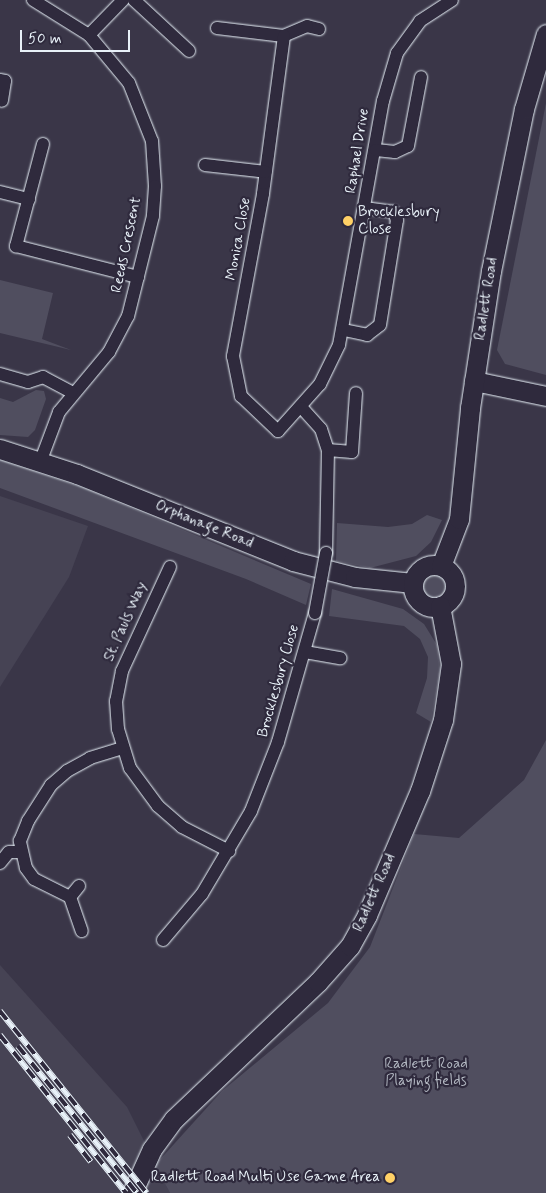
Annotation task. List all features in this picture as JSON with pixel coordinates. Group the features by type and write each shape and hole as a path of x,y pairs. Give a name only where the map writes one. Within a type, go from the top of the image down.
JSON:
{"street":[{"name":"Reeds Crescent","path":"33,0 89,35 129,83 152,141 153,216 138,276 119,334 109,352 71,392 59,412 41,460"},
{"path":"89,35 123,0"},
{"path":"134,0 189,50"},
{"name":"Raphael Drive","path":"278,431 302,408 330,366 344,330 383,101 397,53 420,21 452,0"},
{"path":"217,28 284,36 307,26 319,30"},
{"name":"Radlett Road","path":"441,566 460,519 474,381 514,153 546,34"},
{"name":"Monica Close","path":"278,431 241,396 233,356 266,172 284,36"},
{"path":"376,150 395,152 408,146 421,76"},
{"path":"0,80 5,81 2,101"},
{"path":"43,144 16,246 138,276"},
{"path":"205,165 266,172"},
{"path":"0,192 29,199"},
{"path":"344,330 367,335 380,325 397,220 394,212 366,208"},
{"path":"0,374 28,382 43,377 71,392"},
{"path":"474,381 546,396"},
{"path":"328,450 352,452 356,393"},
{"name":"Brocklesbury Close","path":"163,940 202,894 229,851 266,774 305,652 315,613 326,553 328,450 321,429 302,408"},
{"name":"Orphanage Road","path":"0,448 41,460 293,561 355,577 413,583"},
{"path":"441,566 452,574 456,586 451,599 440,606 420,602 413,583 423,568 441,566"},
{"name":"St. Pauls Way","path":"170,567 129,650 118,685 122,748 136,778 158,806 182,826 229,851"},
{"name":"Radlett Road","path":"132,1193 152,1149 174,1119 318,982 350,946 367,915 420,791 444,720 450,664 440,606"},
{"path":"305,652 340,658"},
{"path":"82,932 70,897 34,879 21,852 28,821 51,785 79,763 122,748"},
{"path":"0,863 9,852 21,852"},
{"path":"70,897 79,886"}],"shaded area":[{"path":"0,496 88,526 69,577 0,687"},
{"path":"0,965 127,1107 170,1193 0,1193"}],"green space":[{"path":"546,103 546,375 505,364 497,350"},
{"path":"0,280 53,293 42,339 71,350 0,333"},
{"path":"36,390 44,391 46,399 35,430 28,437 0,435 0,398 13,402"},
{"path":"0,460 84,488 311,584 306,605 246,579 0,488"},
{"path":"427,515 442,520 431,542 416,556 370,568 336,561 337,523 388,527 412,524"},
{"path":"430,575 440,575 447,582 447,592 440,599 430,599 423,592 423,582"},
{"path":"332,589 403,609 424,624 437,645 440,670 431,722 416,713 427,678 428,657 420,639 404,626 329,616"},
{"name":"Radlett Road Playing fields","path":"546,740 546,1193 170,1193 155,1165 222,1091 328,1003 370,947 414,834 459,838 524,780"}],"railway":[{"path":"0,1011 147,1193"},
{"path":"0,1035 126,1193"},
{"path":"18,1046 137,1193"},
{"path":"70,1135 91,1162"}],"place":[{"name":"Brocklesbury Close","path":"348,221"},
{"name":"Radlett Road Multi Use Game Area","path":"390,1178"}]}
